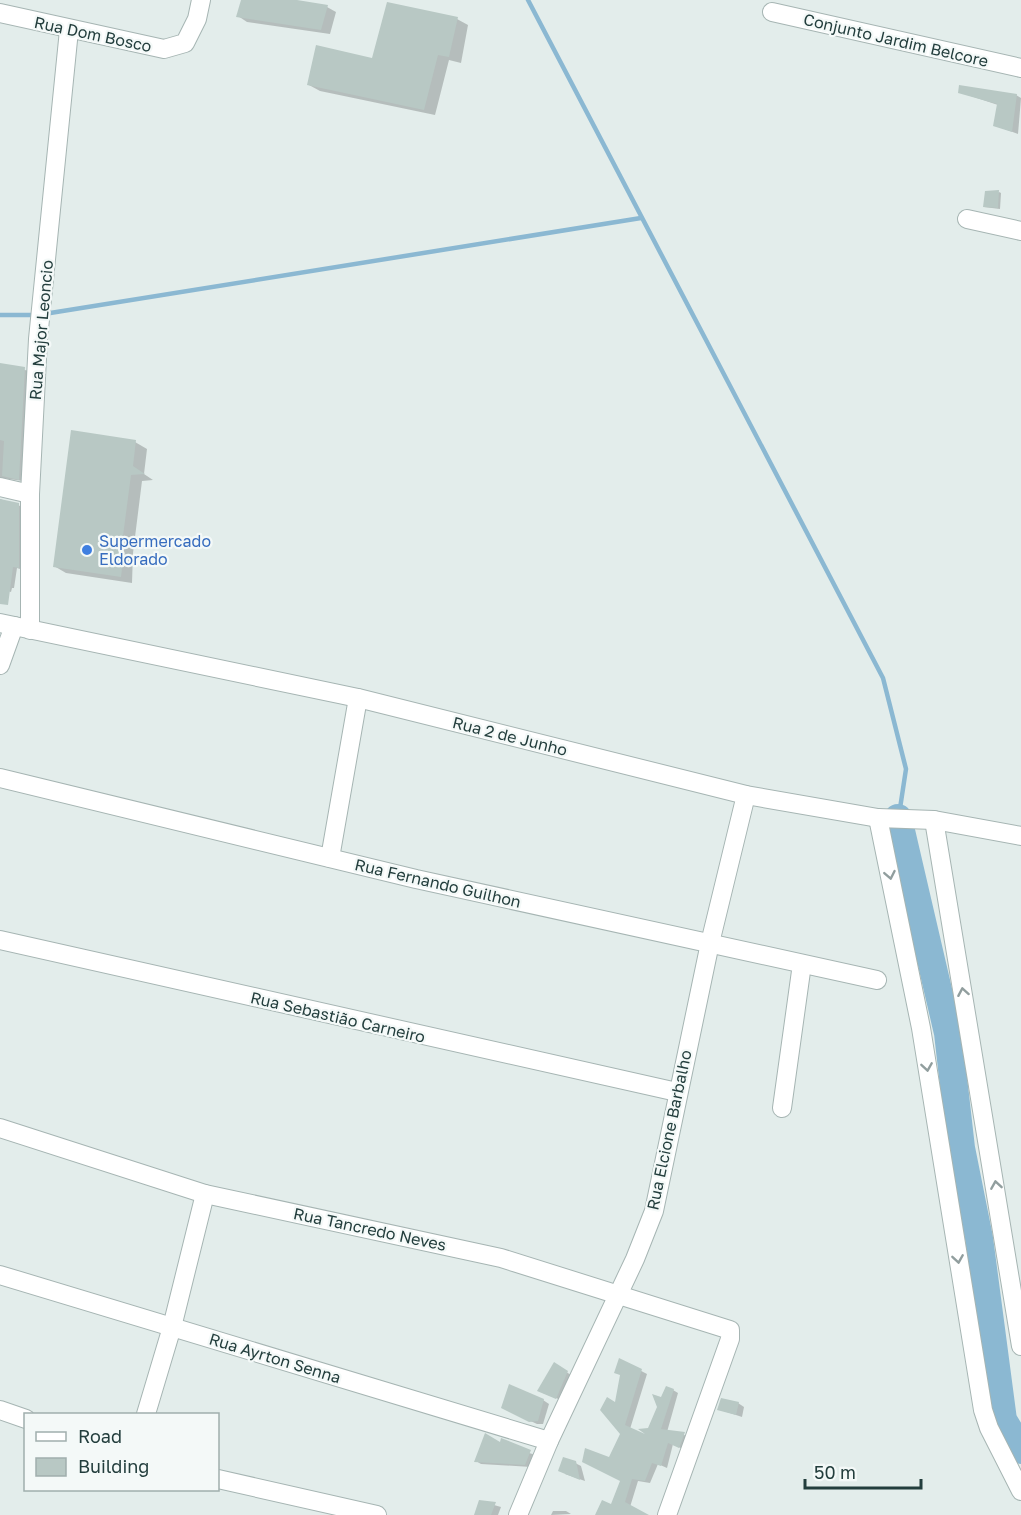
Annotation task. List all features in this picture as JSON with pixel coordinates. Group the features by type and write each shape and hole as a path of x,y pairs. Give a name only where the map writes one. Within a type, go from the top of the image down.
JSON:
{"street":[{"name":"Rua Dom Bosco","path":"0,13 69,30 164,49 185,43 197,19 201,0"},
{"name":"Conjunto Jardim Belcore","path":"772,12 1021,68"},
{"name":"Rua Major Leoncio","path":"0,665 14,627 30,494 38,339 69,30"},
{"path":"967,219 1021,231"},
{"path":"0,487 30,494"},
{"name":"Rua 2 de Junho","path":"14,627 358,698 746,795 878,818 933,820 1021,836"},
{"path":"330,858 358,698"},
{"name":"Rua Fernando Guilhon","path":"0,778 330,858 878,980"},
{"name":"Rua Elcione Barbalho","path":"518,1515 549,1441 654,1211 677,1092 746,795"},
{"path":"878,818 921,1028 983,1410 989,1428 1021,1491"},
{"path":"933,820 1021,1346"},
{"name":"Rua Sebastião Carneiro","path":"0,940 677,1092"},
{"path":"782,1108 802,964"},
{"name":"Rua Tancredo Neves","path":"0,1128 205,1194 501,1258 730,1330 730,1339 667,1515"},
{"path":"146,1413 172,1327 205,1194"},
{"name":"Rua Ayrton Senna","path":"0,1275 549,1441"},
{"path":"0,1410 24,1418"},
{"path":"219,1479 377,1515"}],"building":[{"path":"241,0 297,0 328,5 321,30 236,17"},
{"path":"387,2 458,17 449,57 438,55 424,110 307,85 316,45 372,58"},
{"path":"959,85 1017,94 1012,132 993,126 997,104 958,93"},
{"path":"999,190 998,208 983,207 985,191"},
{"path":"0,363 25,367 19,480 2,476 4,441 0,440"},
{"path":"71,430 136,440 133,466 145,474 131,475 120,559 123,560 121,577 53,567"},
{"path":"0,499 19,503 19,568 13,567 8,605 0,604"},
{"path":"619,1358 642,1369 625,1425 645,1434 638,1429 648,1428 657,1407 652,1394 661,1397 666,1386 674,1389 661,1429 685,1432 679,1448 668,1443 661,1466 652,1463 645,1481 632,1479 625,1502 649,1515 595,1515 602,1500 611,1504 620,1481 582,1462 585,1448 609,1457 620,1434 600,1410 607,1397 615,1402 620,1375 614,1373"},
{"path":"554,1362 568,1371 556,1399 537,1391"},
{"path":"509,1384 544,1399 538,1421 529,1422 501,1408"},
{"path":"721,1398 739,1402 736,1415 717,1410"},
{"path":"485,1433 500,1442 501,1438 531,1450 525,1465 474,1462"},
{"path":"563,1457 576,1461 580,1480 558,1471"},
{"path":"479,1500 496,1502 491,1515 474,1515"}],"waterway":[{"path":"528,0 883,678 906,769 899,815"},
{"path":"44,314 641,218"},
{"path":"0,315 36,315"},
{"path":"898,818 948,1033 961,1148 979,1238 1003,1420 1021,1450"}],"place":[{"name":"Supermercado Eldorado","path":"87,550"}]}
